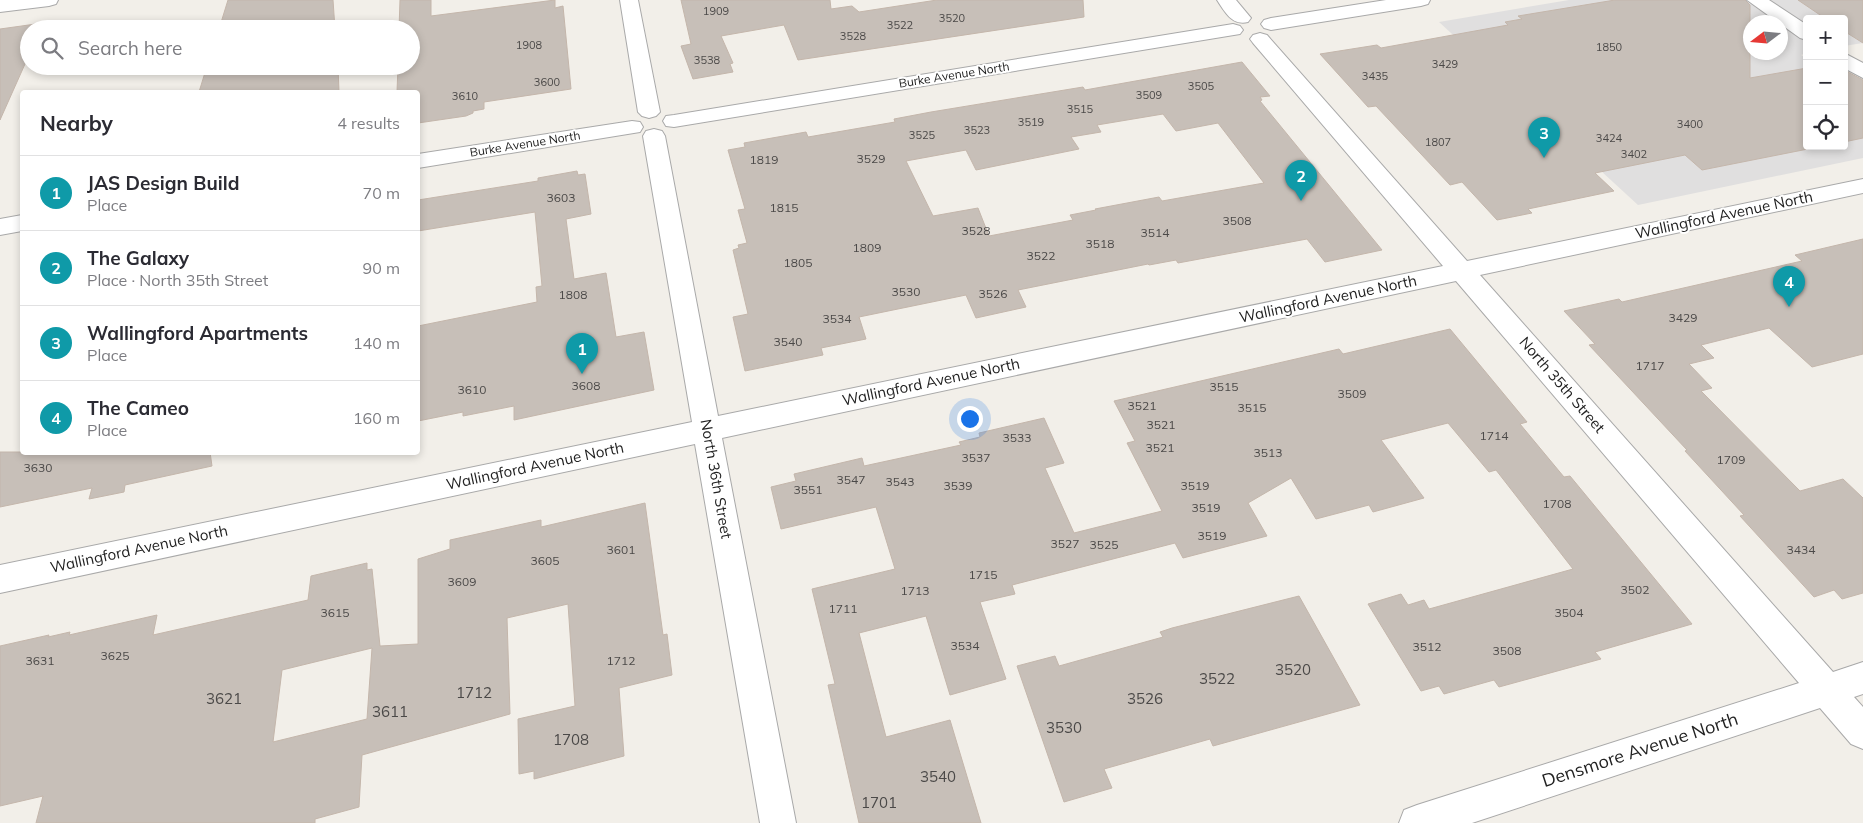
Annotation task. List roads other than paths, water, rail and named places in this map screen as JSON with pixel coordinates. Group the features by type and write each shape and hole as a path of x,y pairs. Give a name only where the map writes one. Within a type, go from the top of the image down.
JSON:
{"street":[{"path":"0,6 49,0"},
{"name":"North 36th Street","path":"629,0 778,823"},
{"path":"1226,0 1246,38 1265,32 1421,0"},
{"path":"1756,0 1803,31"},
{"name":"Burke Avenue North","path":"420,161 652,124 1237,24"},
{"name":"North 35th Street","path":"1265,32 1462,270 1863,732"},
{"path":"1848,63 1863,72"},
{"name":"Wallingford Avenue North","path":"0,579 1863,186"},
{"path":"0,227 20,223"},
{"name":"Densmore Avenue North","path":"1417,823 1863,678"}],"place":[{"name":"Wallingford Apartments","path":"1544,158"},
{"name":"The Galaxy","path":"1301,201"},
{"name":"The Cameo","path":"1789,307"},
{"name":"JAS Design Build","path":"582,374"}]}
